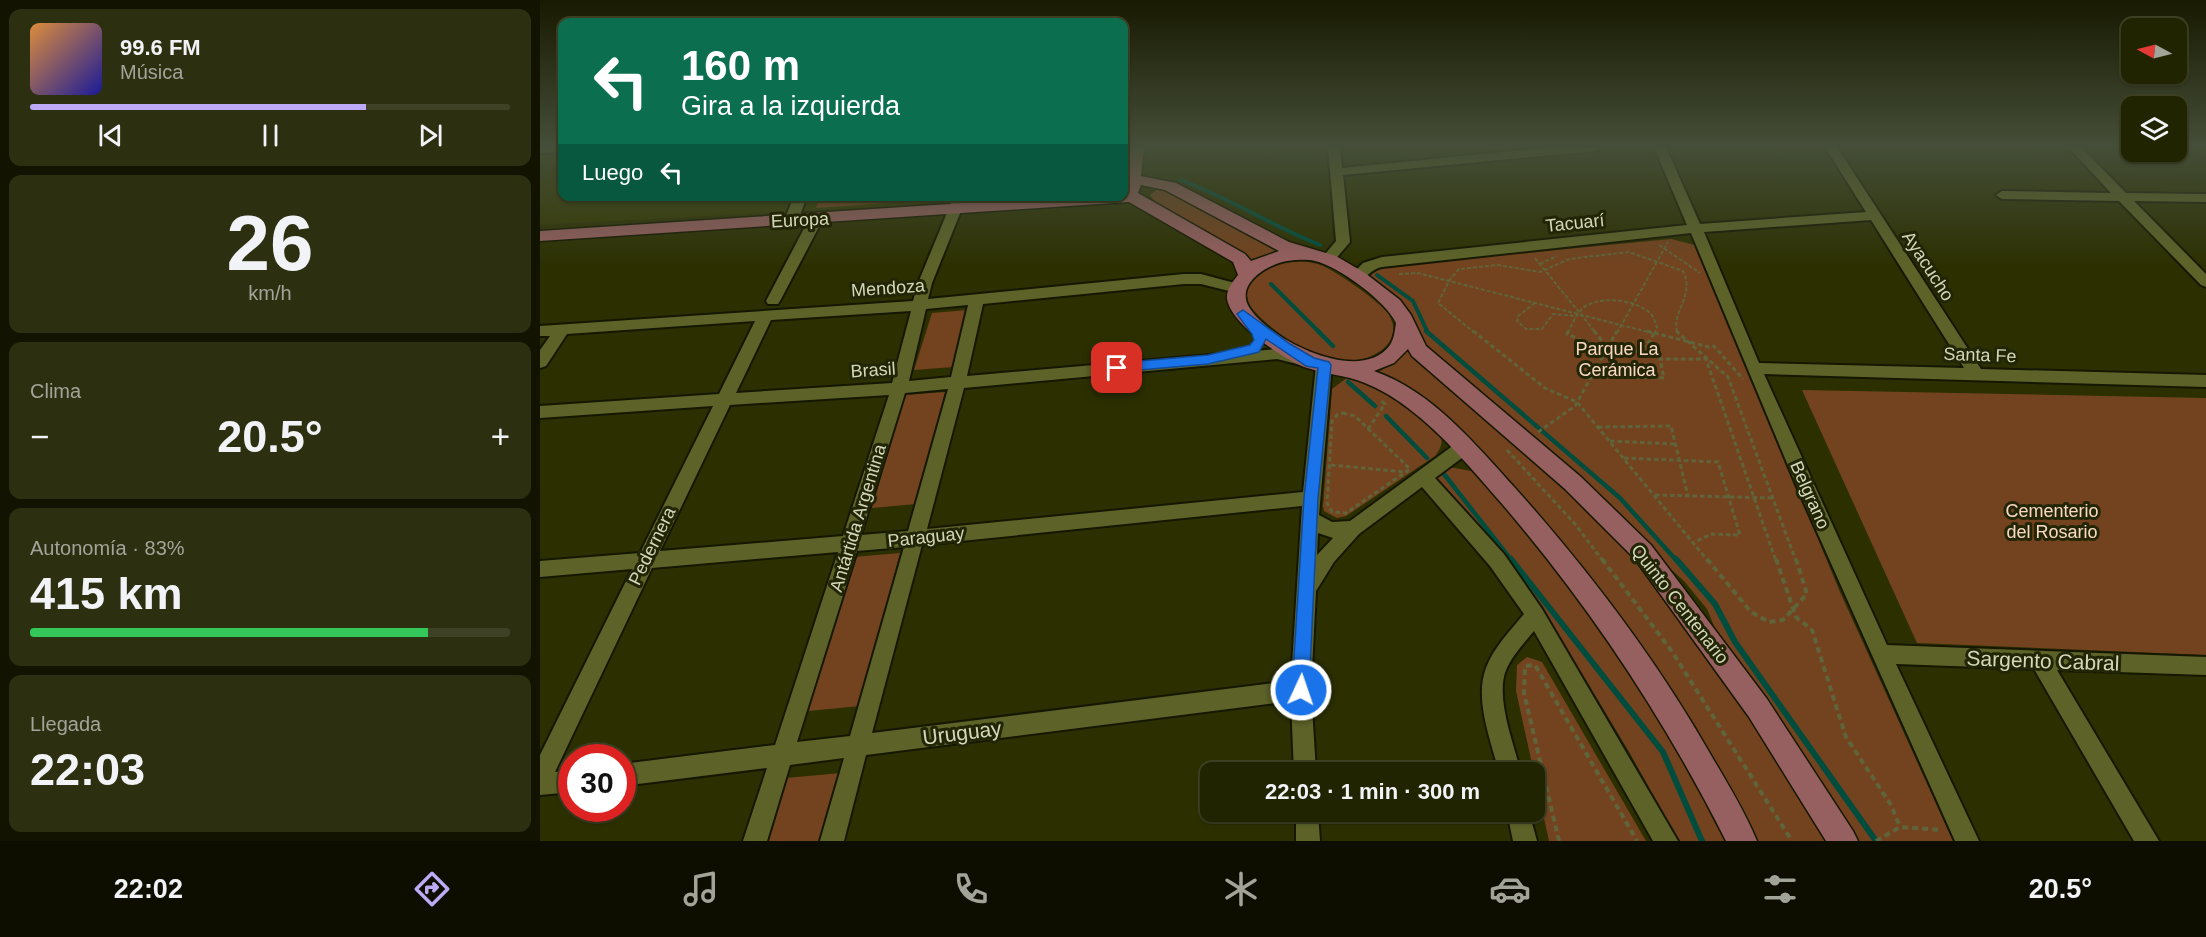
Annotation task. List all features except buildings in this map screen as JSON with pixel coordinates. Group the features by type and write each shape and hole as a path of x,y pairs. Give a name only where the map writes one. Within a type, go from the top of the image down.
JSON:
{"main road":[{"path":"1133,186 1132,197 1239,258 1245,265 1237,301 1243,314 1266,334 1325,365 1361,373 1405,394 1435,418 1464,447 1545,536 1629,649 1677,726 1742,841"},
{"path":"1170,186 1283,246 1323,258 1356,277 1394,305 1405,323 1403,339 1396,352 1387,359 1361,368 1325,365"},
{"name":"Europa","path":"1128,197 1132,197"},
{"name":"Europa","path":"540,236 790,221 958,203 1016,201"},
{"path":"1242,282 1254,266 1276,257 1323,258"},
{"name":"Quinto Centenario","path":"1405,323 1410,339 1419,351 1573,483 1643,552 1758,708 1843,841"}],"street":[{"path":"1323,258 1342,242 1339,186"},
{"name":"Belgrano","path":"1678,186 1697,228 1746,366 1967,841"},
{"name":"Ayacucho","path":"1856,186 1976,374"},
{"path":"2112,186 2206,282"},
{"path":"2002,195 2206,198"},
{"path":"790,221 799,201"},
{"name":"Antártida Argentina","path":"755,841 898,388 925,283 958,203"},
{"name":"Tacuarí","path":"1356,277 1370,264 1382,262 1675,230 1875,216"},
{"name":"Pedernera","path":"540,778 722,401 816,219"},
{"name":"Mendoza","path":"540,331 769,308 921,305 976,301 1184,279 1242,282"},
{"path":"832,841 958,382 976,301"},
{"name":"Brasil","path":"1208,359 1246,352 1258,345 1258,333 1243,314"},
{"path":"540,362 563,330"},
{"name":"Brasil","path":"540,412 898,388 1277,354 1325,365"},
{"path":"1305,762 1301,690 1306,591 1311,498 1325,365"},
{"name":"Santa Fe","path":"1746,366 2206,381"},
{"path":"1306,591 1327,556 1356,526 1414,474 1464,447"},
{"path":"1414,474 1497,560 1535,615 1666,841"},
{"name":"Paraguay","path":"540,569 916,538 1311,498"},
{"path":"1310,518 1324,528 1340,532 1356,526"},
{"path":"1508,762 1493,696 1494,675 1500,661 1535,615"},
{"name":"Sargento Cabral","path":"1881,654 2206,666"},
{"path":"2040,661 2147,841"},
{"name":"Uruguay","path":"636,773 1301,690"},
{"path":"540,784 558,782"},
{"path":"1307,822 1308,841"},
{"path":"1520,822 1525,841"}],"path":[{"path":"1536,433 1575,406 1675,230"},
{"path":"1655,242 1704,276"},
{"path":"1629,252 1686,274 1689,284 1675,325 1676,331 1728,377 1806,586 1807,594 1784,621 1773,623 1759,619 1577,402 1545,388 1441,307 1439,298 1459,269 1498,265 1534,273 1545,270 1569,259 1629,252"},
{"path":"1540,264 1557,254 1533,255 1540,264 1545,270 1579,314 1607,349"},
{"path":"1398,274 1418,273 1709,347 1714,346 1748,385 1746,366"},
{"path":"1606,299 1633,305 1651,314 1657,327 1646,348 1625,355 1567,334 1579,314 1582,307 1606,299"},
{"path":"1536,303 1518,316 1517,321 1527,329 1542,329 1553,314 1579,314"},
{"path":"1592,376 1664,378 1660,359 1706,359"},
{"path":"1706,359 1796,617 1812,630 1846,737 1891,805 1900,827"},
{"path":"1368,429 1385,404 1376,397"},
{"path":"1350,413 1414,474 1346,513 1332,512 1327,503 1332,421 1337,415 1350,413"},
{"path":"1598,427 1671,426 1688,496"},
{"path":"1610,441 1675,444"},
{"path":"1502,446 1575,524 1671,650 1792,841"},
{"path":"1624,458 1718,462 1740,535 1711,534 1695,542"},
{"path":"1329,465 1414,474"},
{"path":"1655,495 1773,498"},
{"path":"1558,841 1524,693 1525,666 1529,664 1535,665 1637,841"},
{"path":"1876,841 1900,827 1944,830 1939,819"}],"shaded area":[{"path":"540,186 558,186 558,201 986,201 540,225"}],"green space":[{"path":"1158,189 1185,199 1281,251 1252,260 1161,210 1150,195"},
{"path":"819,201 918,201 816,208"},
{"name":"Parque La Cerámica","path":"1671,239 1695,245 1703,261 1840,592 1953,841 1854,841 1719,638 1707,609 1684,581 1426,350 1414,326 1410,311 1368,273 1375,267"},
{"path":"1301,261 1330,269 1359,288 1385,310 1393,325 1393,335 1382,350 1354,361 1324,358 1297,345 1260,317 1249,303 1247,293 1249,284 1255,277 1273,267"},
{"path":"968,310 953,367 914,370 932,313"},
{"path":"1407,351 1522,447 1623,541 1730,681 1830,841 1751,841 1680,712 1429,405 1378,372 1394,363"},
{"path":"1348,377 1389,391 1440,431 1442,441 1435,456 1346,516 1337,518 1324,511 1323,506 1332,389"},
{"name":"Cementerio del Rosario","path":"1802,390 2206,398 2206,655 1917,643"},
{"path":"945,392 916,504 872,508 905,395"},
{"path":"1449,467 1471,471 1488,482 1595,615 1733,841 1679,841 1628,750 1557,632 1475,522 1439,484 1436,474"},
{"path":"900,553 860,706 808,711 854,557"},
{"path":"1527,657 1542,662 1646,841 1549,841 1545,822 1545,762 1532,762 1516,691 1517,665"},
{"path":"841,773 822,841 767,841 786,778"}],"waterway":[{"path":"1196,186 1320,245"},
{"path":"1377,275 1413,301 1428,333"},
{"path":"1271,284 1333,346"},
{"path":"1428,333 1620,498 1677,561"},
{"path":"1348,382 1375,406"},
{"path":"1386,416 1427,458"},
{"path":"1444,474 1512,561"},
{"path":"1511,559 1663,752 1702,841"},
{"path":"1676,559 1715,604 1735,642 1876,841"}],"route":[{"path":"1117,368 1208,359 1254,349 1260,340 1258,333 1243,314 1285,348 1310,362 1324,365 1311,498 1301,690"}]}
